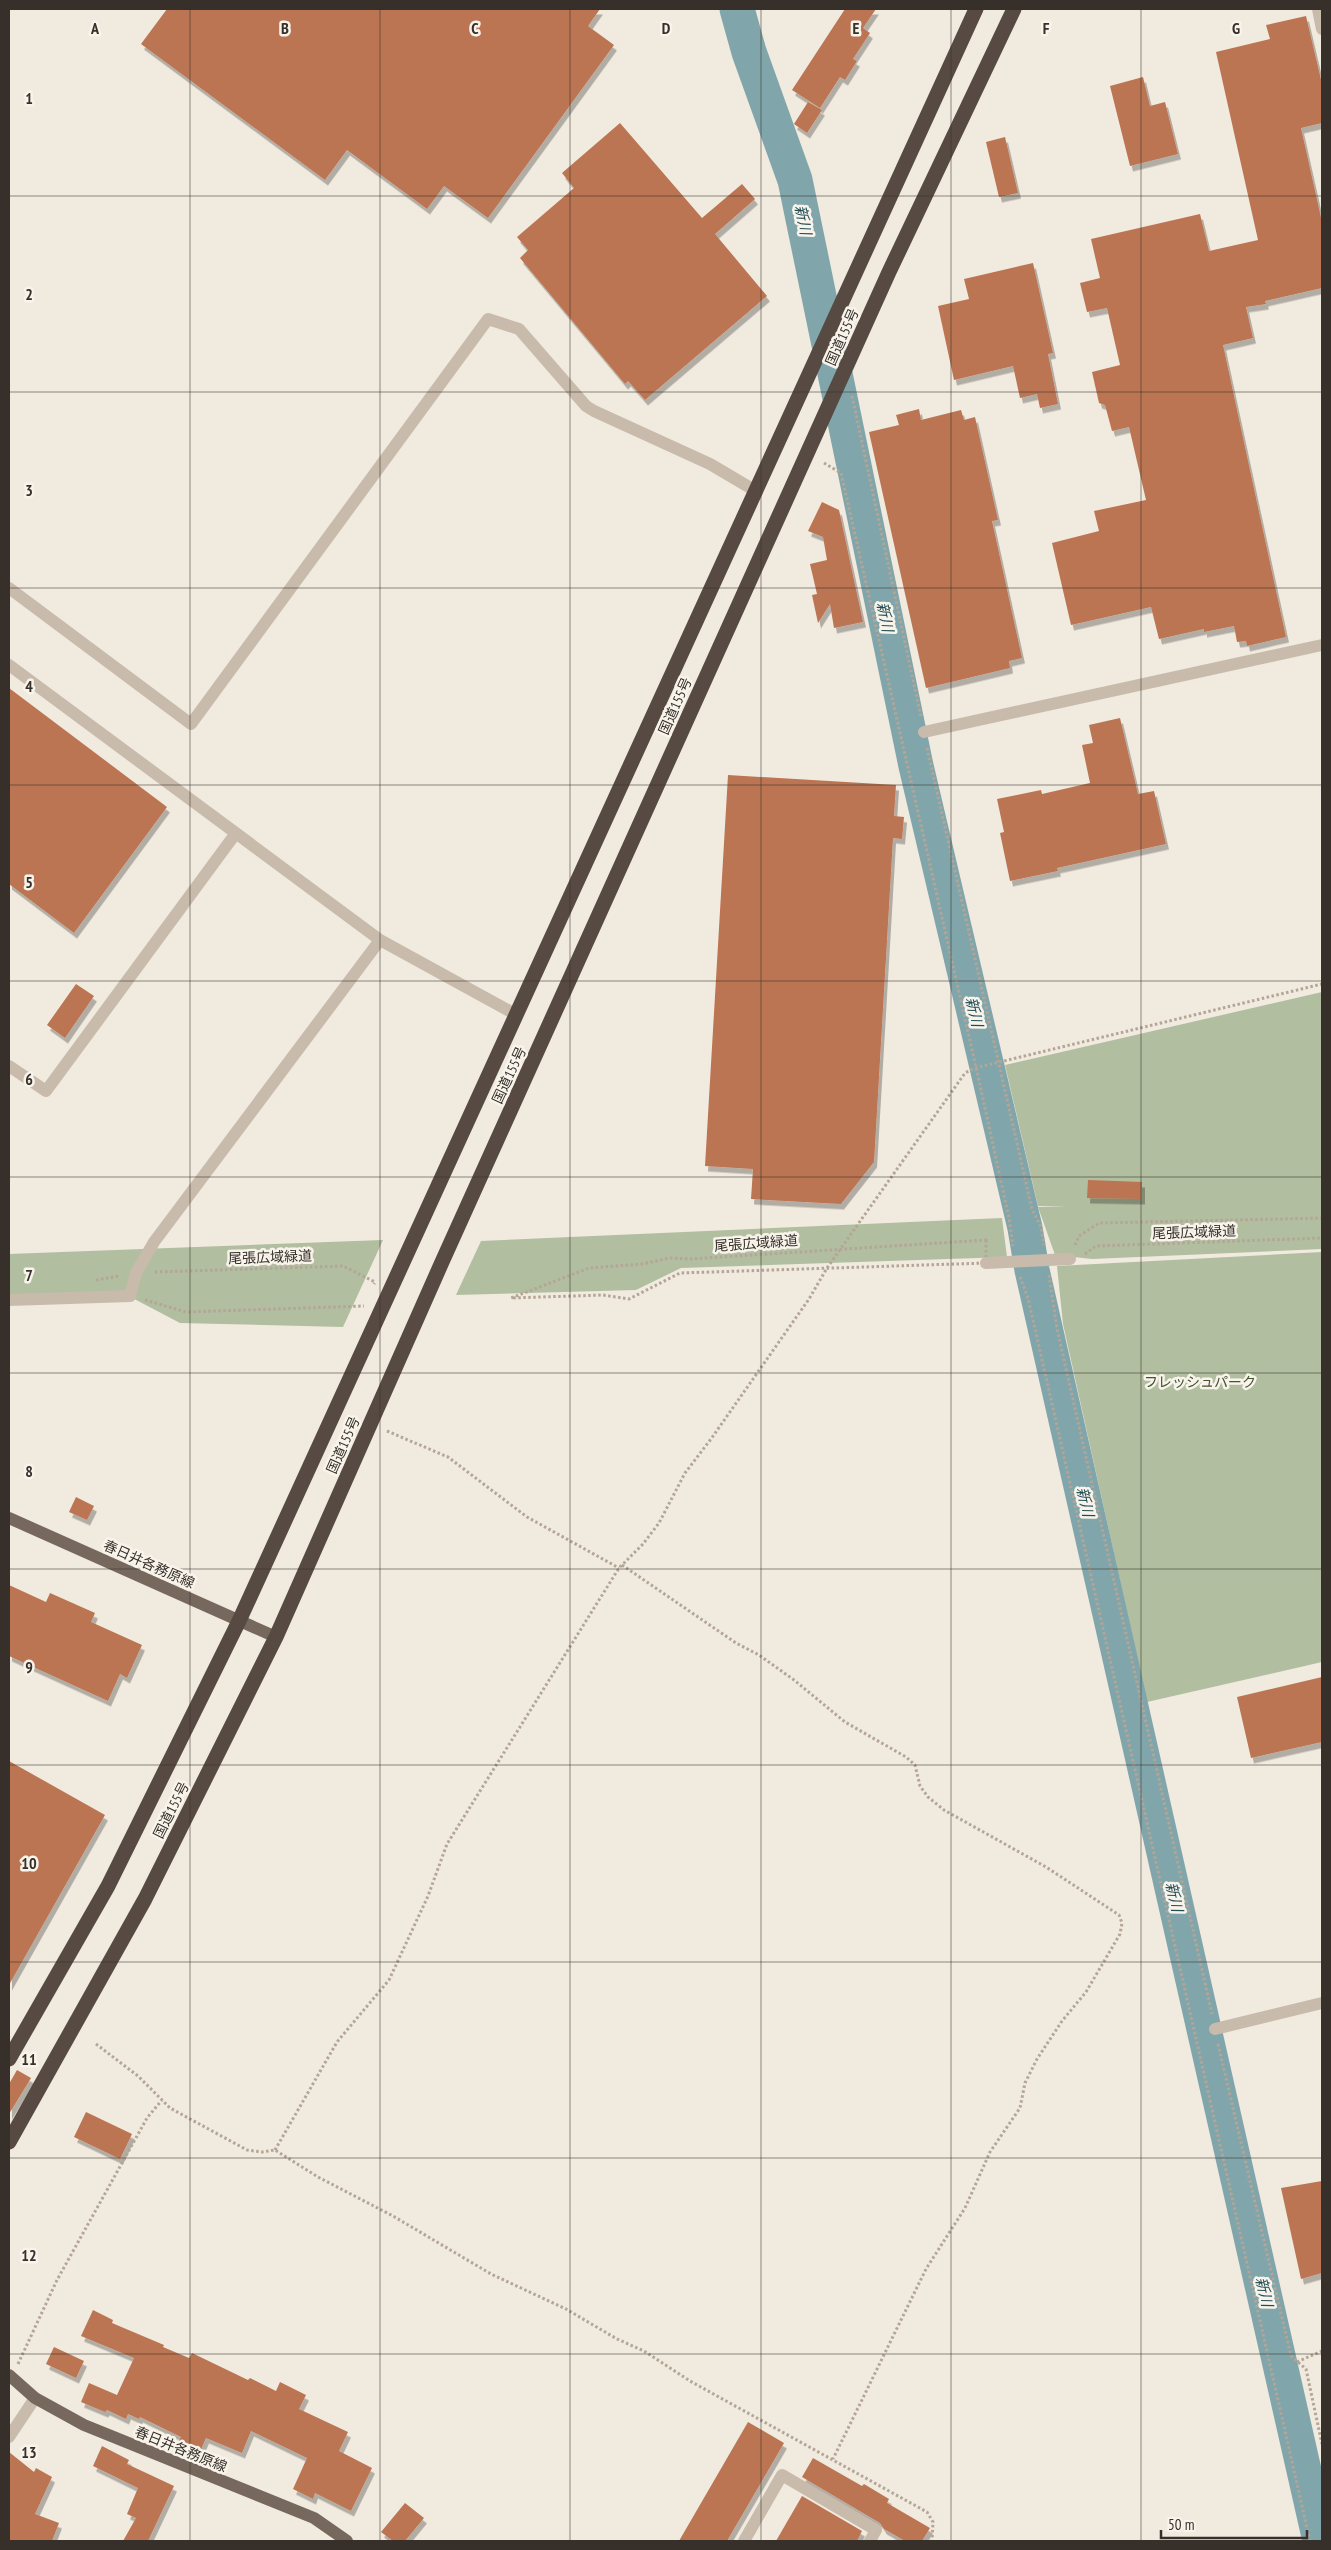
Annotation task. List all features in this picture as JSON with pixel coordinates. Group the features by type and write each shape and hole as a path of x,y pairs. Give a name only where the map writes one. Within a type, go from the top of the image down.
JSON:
{"highway":[{"name":"国道155号","path":"9,2059 108,1886 239,1621 754,490 976,9"},
{"name":"国道155号","path":"9,2142 145,1899 276,1637 442,1262 806,455 1014,9"}],"main road":[{"name":"春日井各務原線","path":"9,1518 276,1637"},
{"name":"春日井各務原線","path":"10,2376 35,2398 84,2425 314,2518 347,2541"}],"street":[{"path":"1318,9 1322,28"},
{"path":"9,588 191,724 488,319 519,329 586,406 710,464 754,490"},
{"path":"924,732 1322,645"},
{"path":"9,665 380,940 515,1014"},
{"path":"9,1066 46,1091 236,833"},
{"path":"9,1300 130,1296 136,1272 154,1242 380,940"},
{"path":"986,1263 1070,1259"},
{"path":"1215,2029 1322,2003"},
{"path":"9,2437 35,2398"},
{"path":"744,2541 782,2475 876,2530 870,2541"}],"path":[{"path":"845,369 858,418 924,732 998,1062 1032,1209 1042,1227 1045,1261 1057,1330 1215,2029 1291,2356 1306,2369 1322,2444"},
{"path":"824,464 841,473 1018,1262 1028,1298 1310,2541"},
{"path":"275,2150 337,2042 389,1980 428,1896 447,1844 620,1566 644,1544 660,1523 685,1473 798,1315 840,1249 965,1073 998,1062 1322,984"},
{"path":"1070,1259 1079,1236 1099,1224 1322,1218"},
{"name":"尾張広域緑道","path":"1070,1259 1083,1255 1096,1246 1322,1238"},
{"name":"尾張広域緑道","path":"827,1268 680,1273 629,1299 603,1295 510,1298 589,1268 642,1264 670,1258 690,1259 986,1240 986,1263"},
{"path":"827,1268 986,1263"},
{"name":"尾張広域緑道","path":"136,1272 343,1266 375,1282 372,1290"},
{"path":"130,1296 186,1312 365,1306 368,1298"},
{"path":"387,1431 448,1458 527,1517 620,1566 736,1643 759,1655 845,1722 906,1757 914,1765 920,1786 928,1797 944,1810 1046,1867 1119,1915 1122,1923 1120,1934 1086,1992 1062,2021 1037,2059 1025,2083 1020,2108 990,2152 965,2208 926,2270 833,2459"},
{"path":"96,2044 138,2076 170,2108 247,2150 262,2152 275,2150 318,2177 394,2216 491,2274 566,2309 616,2339 644,2352 690,2381 927,2512 933,2522 932,2541"},
{"path":"10,2376 57,2280 146,2118 162,2100"},
{"path":"1297,2362 1322,2351"}],"green space":[{"path":"1322,992 1322,1249 1092,1259 1055,1255 1038,1207 1067,1207 1038,1206 1005,1065"},
{"path":"1002,1218 1007,1257 681,1268 636,1290 456,1295 481,1241"},
{"path":"383,1240 343,1327 180,1323 121,1292 9,1295 9,1254"},
{"name":"フレッシュパーク","path":"1322,1252 1322,1662 1147,1702 1063,1324 1057,1266"}],"building":[{"path":"167,9 600,9 588,26 614,45 488,218 444,186 427,209 347,150 325,180 141,44"},
{"path":"845,9 876,9 863,28 870,33 853,59 857,61 845,80 840,77 820,108 792,90"},
{"path":"1306,16 1322,84 1322,123 1301,128 1322,222 1322,288 1265,301 1266,304 1246,307 1253,338 1223,345 1286,637 1247,646 1246,641 1237,642 1234,626 1204,632 1204,629 1159,639 1151,607 1071,625 1052,543 1099,531 1094,511 1146,500 1129,427 1112,431 1105,405 1099,403 1092,372 1120,365 1107,308 1087,312 1080,283 1100,278 1091,239 1200,214 1209,251 1258,240 1216,52 1270,39 1266,25"},
{"path":"1143,77 1150,106 1165,102 1178,154 1130,166 1110,86"},
{"path":"808,102 822,110 807,133 794,124"},
{"path":"620,123 702,218 742,184 755,199 715,234 767,296 645,400 628,381 625,384 520,258 528,250 517,237 574,188 562,173"},
{"path":"1005,137 1018,193 999,197 986,142"},
{"path":"1033,263 1053,353 1048,354 1058,404 1040,408 1037,394 1020,398 1013,366 954,380 938,306 969,299 964,279"},
{"path":"919,409 921,420 961,410 964,420 975,417 998,520 992,521 1022,658 1009,661 1010,668 926,688 869,432 899,425 896,415"},
{"path":"822,502 839,510 863,622 834,628 830,604 818,623 812,595 817,594 810,564 827,560 823,537 808,531"},
{"path":"9,688 167,807 74,933 9,884"},
{"path":"1120,718 1138,794 1154,791 1166,844 1057,868 1058,871 1010,881 1000,833 1004,832 997,799 1041,790 1042,794 1090,783 1082,745 1093,743 1089,725"},
{"path":"728,775 896,785 894,816 904,817 902,839 893,838 874,1162 841,1204 751,1199 753,1169 705,1166"},
{"path":"76,984 94,996 65,1038 47,1025"},
{"path":"1088,1180 1142,1182 1142,1199 1087,1198"},
{"path":"76,1497 94,1506 87,1520 69,1512"},
{"path":"9,1585 46,1602 50,1593 95,1613 91,1622 142,1645 127,1678 120,1674 108,1701 9,1656"},
{"path":"1322,1677 1322,1742 1251,1758 1237,1697"},
{"path":"9,1761 105,1815 9,1985"},
{"path":"17,2070 31,2078 9,2114 9,2084"},
{"path":"86,2112 132,2134 120,2159 74,2137"},
{"path":"1322,2181 1322,2273 1301,2279 1281,2188"},
{"path":"93,2310 113,2320 112,2323 189,2358 192,2353 248,2380 250,2378 276,2391 280,2382 306,2395 299,2409 348,2432 339,2451 372,2468 351,2511 315,2493 313,2499 293,2489 307,2458 251,2431 242,2453 206,2438 199,2454 177,2444 181,2437 140,2417 139,2419 128,2414 126,2419 107,2410 105,2412 81,2402 89,2383 117,2395 134,2358 81,2336"},
{"path":"54,2347 84,2361 76,2378 46,2364"},
{"path":"748,2422 784,2443 727,2541 679,2541"},
{"path":"102,2446 129,2460 127,2464 174,2486 148,2541 123,2541 136,2518 127,2514 138,2488 93,2466"},
{"path":"9,2452 34,2472 36,2468 52,2477 35,2514 59,2523 52,2541 9,2541"},
{"path":"813,2458 862,2486 864,2484 889,2499 887,2503 930,2528 922,2541 905,2541 884,2529 880,2523 802,2477"},
{"path":"802,2496 862,2531 857,2541 776,2541"},
{"path":"405,2503 424,2518 405,2541 393,2541 381,2532"}],"waterway":[{"name":"新川","path":"737,9 749,52 795,180 916,766 1025,1228 1032,1270 1320,2541"}]}
